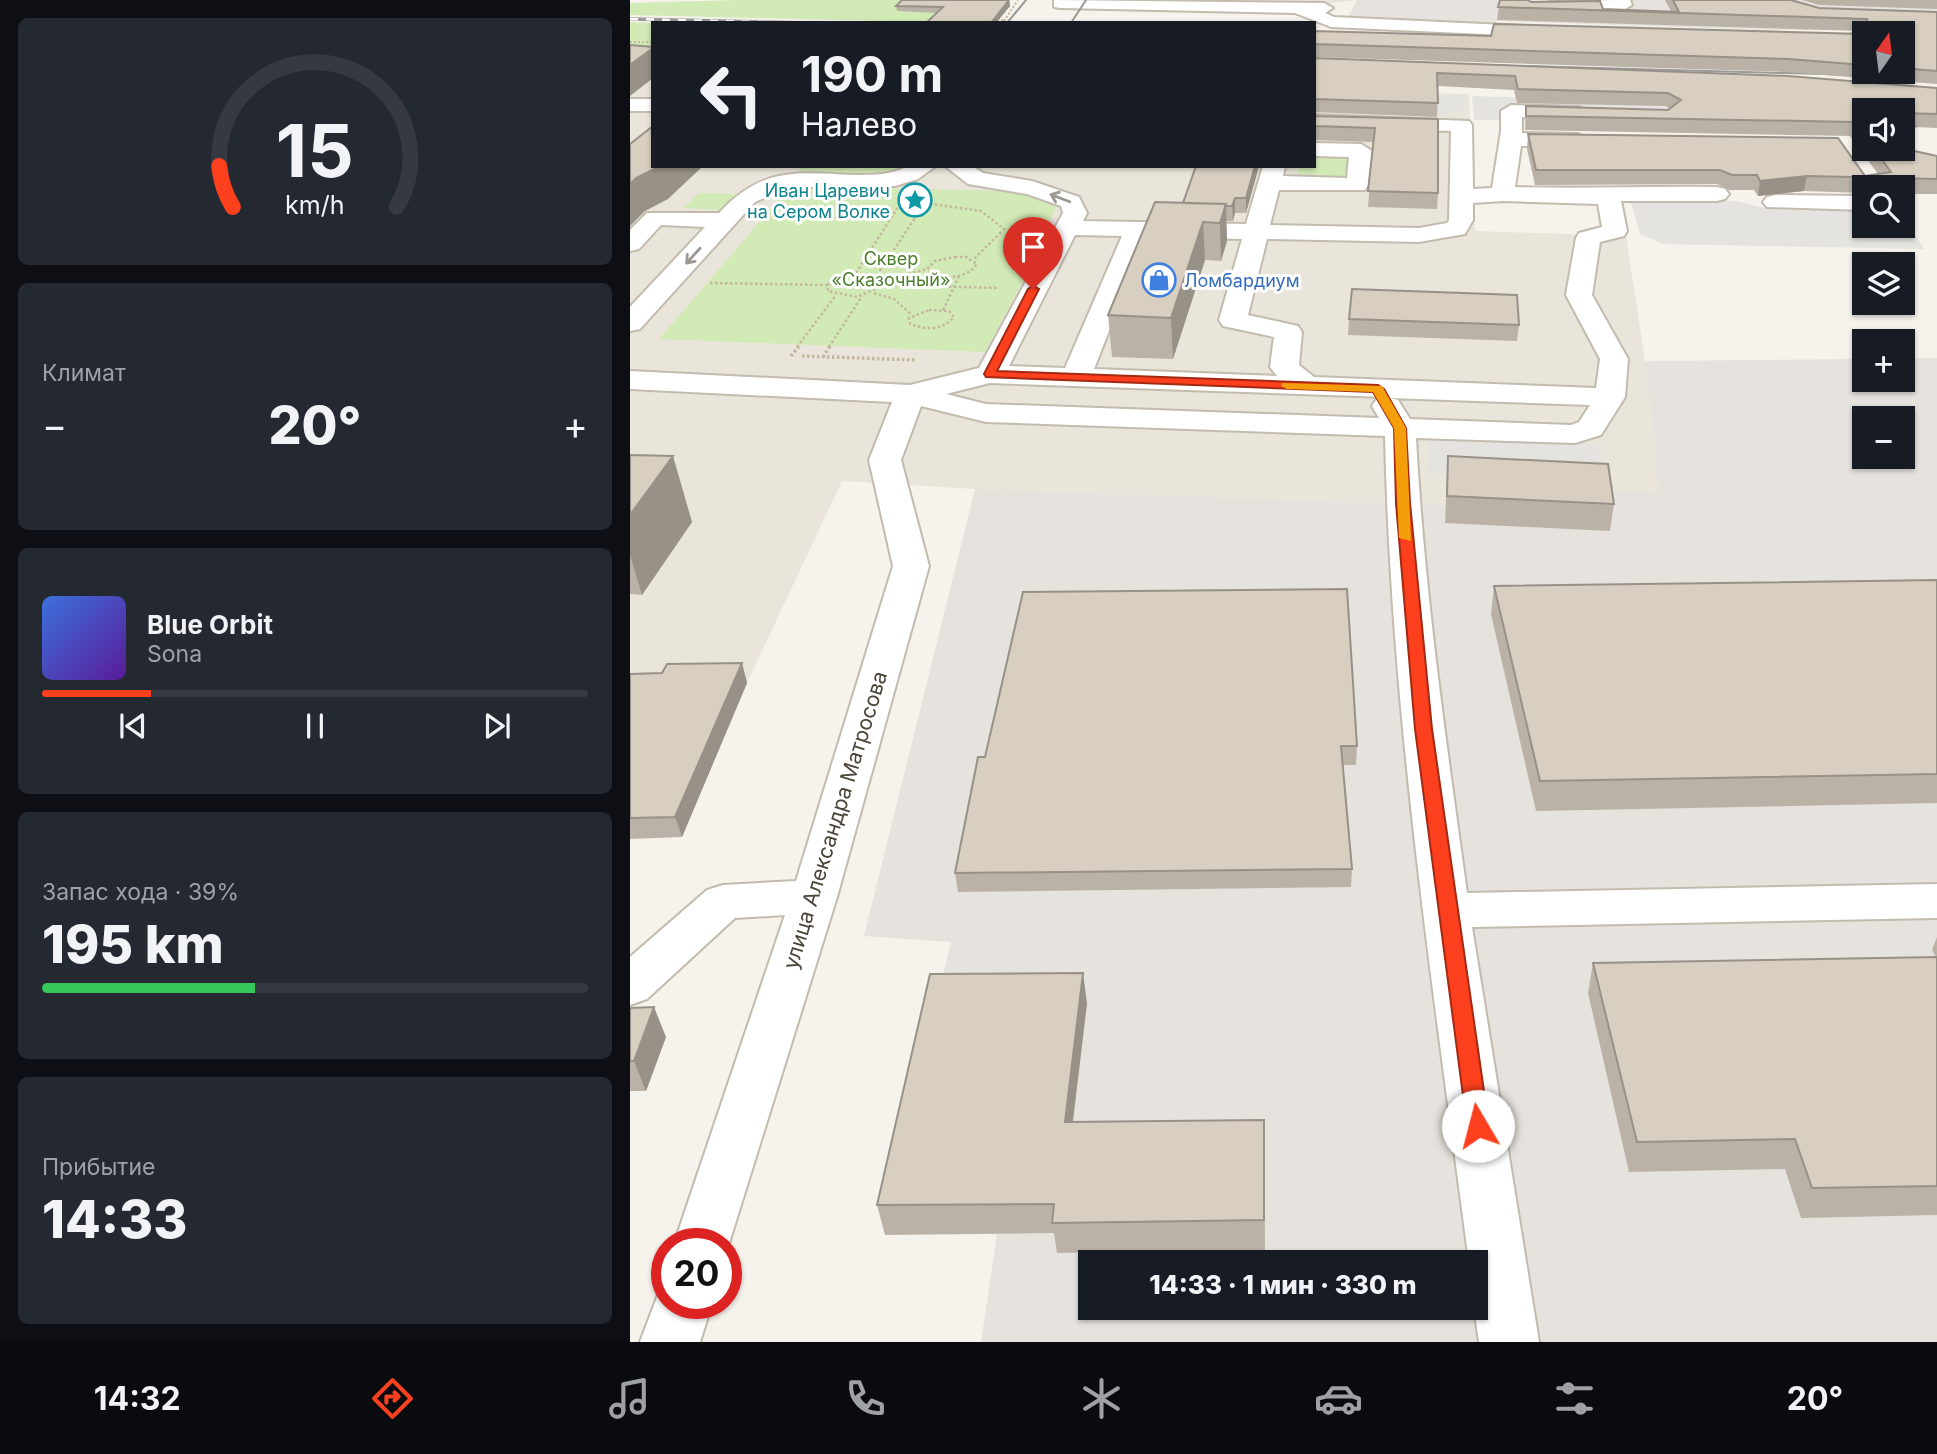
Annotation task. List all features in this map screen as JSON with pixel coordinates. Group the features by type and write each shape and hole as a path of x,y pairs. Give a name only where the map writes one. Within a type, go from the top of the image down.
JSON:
{"street":[{"path":"1526,7 1623,5 1622,0"},
{"path":"1048,21 1061,1 1430,9"},
{"path":"1299,8 1331,22 1559,32"},
{"path":"1341,122 1359,99"},
{"path":"630,104 651,105"},
{"path":"1503,194 1504,164 1509,139 1514,130 1511,111 1604,114"},
{"path":"1070,228 1258,233 1442,232 1456,229 1461,220 1463,114 1341,122 1316,121"},
{"path":"1509,139 1605,141"},
{"path":"1307,386 1284,367 1288,332 1233,320 1272,175 1357,185 1361,151 1316,149"},
{"path":"1504,164 1529,165"},
{"path":"763,188 779,168"},
{"path":"630,323 747,197 763,188 790,180 879,181 901,177 921,168"},
{"path":"959,168 976,179 1032,188 1071,202 1075,213 1070,228 1033,289 990,374"},
{"path":"1462,197 1503,194 1608,197 1627,193 1717,194"},
{"path":"630,380 910,394 986,413 1574,434 1590,428 1610,397 1614,359 1579,295 1588,238 1615,231 1608,197"},
{"path":"1775,202 1852,203"},
{"path":"630,217 726,220"},
{"path":"630,244 656,218"},
{"path":"1076,377 1137,229"},
{"path":"910,394 990,374 1610,397"},
{"path":"1378,389 1400,428 1403,503 1424,729 1446,910 1509,1342"},
{"name":"улица Александра Матросова","path":"707,1228 814,897 911,566 885,460 910,394"},
{"path":"630,986 723,902 814,897"},
{"path":"1446,910 1937,901"},
{"path":"670,1342 678,1319"}],"path":[{"path":"1004,21 1018,0"},
{"path":"988,15 1001,21"},
{"path":"630,42 651,42"},
{"path":"877,275 932,191"},
{"path":"855,274 902,201"},
{"path":"925,203 981,211 1004,229 973,260"},
{"path":"701,283 828,285 835,279 855,274 877,275 884,280 927,269 935,261 944,258 973,260 977,264 975,268 960,275 938,276 927,269"},
{"path":"943,310 960,275"},
{"path":"884,280 884,285"},
{"path":"828,285 828,291 836,295 862,296 873,293 884,285 1003,288"},
{"path":"873,293 894,299 912,315"},
{"path":"791,356 836,295"},
{"path":"823,357 862,296"},
{"path":"943,310 954,317 949,324 936,328 914,327 908,321 912,315 943,310"}],"shaded area":[{"path":"1167,0 1357,0 1323,4"},
{"path":"1357,0 1937,0 1937,31 1915,31 1915,21 1852,21 1852,30 1497,21 1346,21"},
{"path":"630,46 651,47 651,168 1316,168 1316,90 1469,94 1475,231 1626,236 1645,361 1659,493 1445,505 975,489 842,481 747,683 630,684"},
{"path":"1355,93 1465,96 1465,109 1438,115 1364,112"},
{"path":"1472,96 1775,106 1785,125 1474,120"},
{"path":"1630,199 1736,201 1769,209 1852,211 1852,238 1915,238 1915,236 1924,249 1663,244 1640,234"},
{"path":"1915,358 1937,358 1937,1342 981,1342 997,1234 936,1004 951,942 864,936 975,489 1445,505 1446,482 1659,493 1645,361 1852,359 1852,392 1915,392"},
{"path":"1430,435 1597,443 1602,482 1428,473"}],"green space":[{"path":"967,0 969,21 630,15 630,3"},
{"path":"630,22 651,23 651,52 630,51"},
{"path":"1316,153 1349,154 1345,181 1296,180 1299,168 1316,168"},
{"path":"801,168 898,168 883,174 798,172"},
{"name":"Сквер «Сказочный»","path":"800,186 1006,191 1037,197 1056,206 1037,254 985,352 659,339 786,191"},
{"path":"699,193 737,194 721,210 683,208"}],"building":[{"path":"902,0 1009,0 993,21 928,21 943,7 896,6"},
{"path":"1500,0 1600,1 1603,9 1679,12 1673,0 1791,0 1819,8 1937,12 1937,71 1915,69 1915,21 1498,7"},
{"path":"1494,24 1852,34 1852,64 1788,59 1316,44 1316,31 1491,36"},
{"path":"630,45 651,47 651,49 630,65"},
{"path":"1316,58 1788,76 1852,81 1852,84 1937,88 1937,114 1915,113 1915,98 1852,98 1852,122 1526,116 1526,106 1668,110 1681,100 1668,93 1518,89 1515,76 1437,73 1438,103 1316,99"},
{"path":"1316,116 1438,119 1438,193 1368,191 1375,128 1316,126"},
{"path":"651,128 651,168 656,168 630,184 630,144"},
{"path":"1528,134 1838,138 1864,175 1807,176 1760,181 1757,175 1732,175 1720,170 1536,170"},
{"path":"1915,151 1937,156 1937,179 1915,178 1915,175 1872,175 1891,172 1883,161 1915,161"},
{"path":"1195,168 1254,168 1246,198 1235,198 1232,206 1183,203"},
{"path":"1155,202 1226,204 1220,223 1203,222 1171,318 1108,315"},
{"path":"1352,289 1517,295 1519,325 1349,319"},
{"path":"630,455 673,456 630,515"},
{"path":"1448,456 1608,464 1614,504 1447,496"},
{"path":"1937,580 1937,774 1540,781 1494,586"},
{"path":"1347,589 1357,746 1341,746 1352,869 955,873 978,757 985,757 1023,592"},
{"path":"742,663 675,817 630,818 630,674 662,673 667,664"},
{"path":"1937,957 1937,1186 1812,1188 1795,1139 1637,1142 1593,963"},
{"path":"1083,973 1065,1122 1264,1120 1264,1220 1052,1223 1054,1204 877,1205 930,974"},
{"path":"654,1007 634,1061 630,1061 630,1008"}],"tram line":[{"path":"1009,21 1026,0"},
{"path":"1072,21 1086,0"},
{"path":"1444,64 1822,74"}],"railway":[{"path":"630,19 721,21"}],"slow traffic":[{"path":"1287,386 1378,389 1400,428 1406,538"}],"place":[{"name":"Иван Царевич на Сером Волке","path":"915,200"},
{"name":"Ломбардиум","path":"1159,280"}],"route":[{"path":"1033,289 990,374 1378,389 1400,428 1403,503 1424,729 1446,910 1478,1126"}]}
